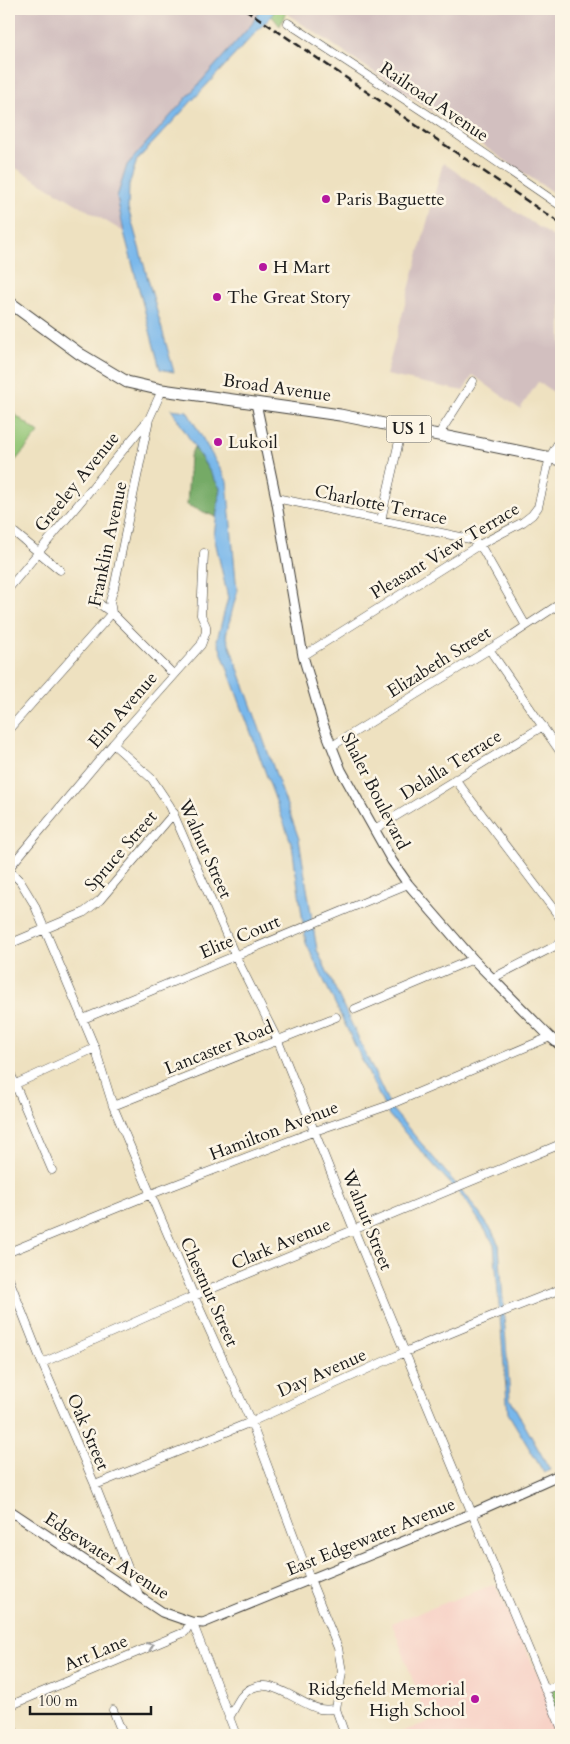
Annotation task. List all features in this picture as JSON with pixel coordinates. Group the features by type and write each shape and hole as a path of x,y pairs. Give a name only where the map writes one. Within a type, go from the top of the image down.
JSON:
{"main road":[{"name":"Broad Avenue","path":"9,302 80,354 127,382 162,390 340,415 556,458"}],"street":[{"name":"Railroad Avenue","path":"288,23 427,114 561,206"},
{"path":"439,434 474,381"},
{"name":"Franklin Avenue","path":"9,729 112,613 110,602 149,418 162,390"},
{"name":"Shaler Boulevard","path":"256,403 276,498 303,656 313,695 342,770 392,862 408,884 473,959 561,1046"},
{"name":"Greeley Avenue","path":"9,588 149,418"},
{"path":"381,520 402,428"},
{"name":"Pleasant View Terrace","path":"303,656 479,545 523,522 532,515 538,507 556,458 561,438"},
{"name":"Charlotte Terrace","path":"276,498 470,538 479,545"},
{"path":"9,528 60,570"},
{"path":"479,545 526,626"},
{"name":"Elm Avenue","path":"9,869 113,744 204,639 206,626 201,615 204,553"},
{"path":"94,600 112,613 174,675"},
{"name":"Elizabeth Street","path":"332,746 561,603"},
{"path":"489,649 561,753"},
{"name":"Delalla Terrace","path":"375,829 455,778 543,726"},
{"name":"Walnut Street","path":"113,744 152,779 174,813 235,955 278,1041 354,1230 561,1727"},
{"path":"455,778 561,918"},
{"name":"Spruce Street","path":"9,944 83,913 96,904 174,813"},
{"name":"Chestnut Street","path":"9,869 20,881 34,904 45,929 83,1019 113,1106 194,1296 251,1422 310,1580 338,1648 341,1660 341,1684 336,1709"},
{"name":"Elite Court","path":"83,1019 315,921 408,884"},
{"path":"493,978 561,943"},
{"path":"355,1009 473,959"},
{"name":"Lancaster Road","path":"113,1106 336,1017"},
{"name":"Hamilton Avenue","path":"9,1252 150,1194 314,1131 387,1106 550,1037"},
{"path":"12,1086 94,1048"},
{"path":"9,1070 12,1086 52,1170"},
{"name":"Clark Avenue","path":"42,1363 194,1296 561,1144"},
{"name":"Oak Street","path":"9,1279 12,1300 42,1363 95,1485 140,1598"},
{"name":"Day Avenue","path":"95,1485 251,1422 405,1352 561,1289"},
{"name":"East Edgewater Avenue","path":"191,1622 203,1623 473,1513 561,1474"},
{"name":"Edgewater Avenue","path":"9,1510 162,1612 191,1622"},
{"path":"191,1622 236,1735"},
{"name":"Art Lane","path":"9,1706 185,1632 191,1622"},
{"path":"545,1690 561,1684"},
{"path":"229,1718 241,1698 247,1692 261,1686 276,1688 319,1708 336,1709 345,1735"},
{"path":"113,1710 124,1735"},
{"path":"9,1719 16,1735"}],"shaded area":[{"path":"9,9 261,9 252,24 127,165 117,197 124,232 9,164"},
{"path":"280,9 561,9 561,198 439,116"},
{"path":"443,163 561,242 561,397 538,382 520,409 473,375 463,391 386,375"},
{"path":"495,1584 545,1690 561,1728 561,1735 393,1735 428,1722 392,1623"}],"green space":[{"path":"274,9 287,9 280,26 272,16"},
{"path":"9,410 39,433 9,468"},
{"path":"194,447 220,488 216,517 187,505 190,456"},
{"path":"561,1684 561,1728 545,1690"}],"water":[{"path":"260,9 274,9 272,16 137,160 129,185 128,208 174,372 160,369 124,232 117,197 127,165 252,24"},
{"path":"171,409 187,411 227,481 237,592 226,635 299,839 317,950 391,1108 468,1198 492,1231 499,1245 510,1399 550,1470 544,1473 508,1413 494,1244 467,1202 388,1114 306,943 292,845 217,640 228,598 214,536 220,488"}],"railway":[{"path":"245,9 561,224"}],"place":[{"name":"Paris Baguette","path":"326,199"},
{"name":"H Mart","path":"263,267"},
{"name":"The Great Story","path":"217,297"},
{"name":"Lukoil","path":"218,442"},
{"name":"Ridgefield Memorial High School","path":"475,1699"}]}
